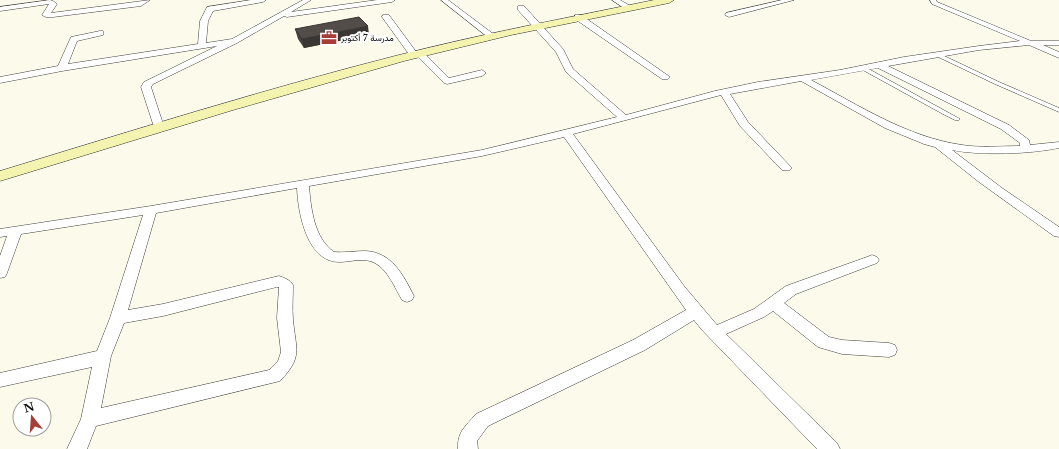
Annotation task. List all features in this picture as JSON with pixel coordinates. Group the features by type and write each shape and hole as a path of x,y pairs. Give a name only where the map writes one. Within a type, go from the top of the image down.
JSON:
{"street":[{"path":"0,8 52,2 53,4 46,15 48,15 141,4 147,0"},
{"path":"202,46 204,21 210,9 263,0"},
{"path":"159,128 146,87 149,82 234,41 308,0"},
{"path":"279,16 392,0"},
{"path":"444,0 492,36"},
{"path":"615,0 630,8"},
{"path":"0,176 352,71 492,36 578,17 669,0"},
{"path":"729,15 791,0"},
{"path":"933,0 934,3 949,10 984,23 1059,55"},
{"path":"521,8 560,51 569,70 625,118"},
{"path":"386,17 417,54 447,81 482,73"},
{"path":"578,17 665,77"},
{"path":"62,68 74,39 100,32"},
{"path":"0,80 62,68 234,41"},
{"path":"0,233 151,210 482,153 567,133 724,92 758,85 803,79 936,54 1029,43 1059,43"},
{"path":"879,65 1005,127 1025,142 1025,148"},
{"path":"803,79 889,126 939,145 983,150 1044,148 1059,145"},
{"path":"724,92 744,124 786,168"},
{"path":"567,133 679,290 696,311 830,449"},
{"path":"939,145 1014,202 1059,233"},
{"path":"303,183 306,218 312,234 326,254 332,257 358,256 380,259 386,263 407,296"},
{"path":"77,449 90,419 103,356 118,318 151,210"},
{"path":"0,273 10,248 15,230"},
{"path":"715,332 759,312 791,290 872,260"},
{"path":"90,419 274,376 285,365 289,352 285,318 286,285 279,281 254,286 163,310 118,318"},
{"path":"773,303 824,342 842,347 889,350"},
{"path":"468,449 467,439 482,420 640,345 696,311"},
{"path":"0,380 89,361 103,356"}],"lane":[{"path":"936,54 997,84 1059,110"},
{"path":"864,68 957,119"}],"building":[{"path":"359,17 368,26 302,39 295,29"}],"place":[{"name":"مدرسة 7 أكتوبر","path":"329,38"}]}
